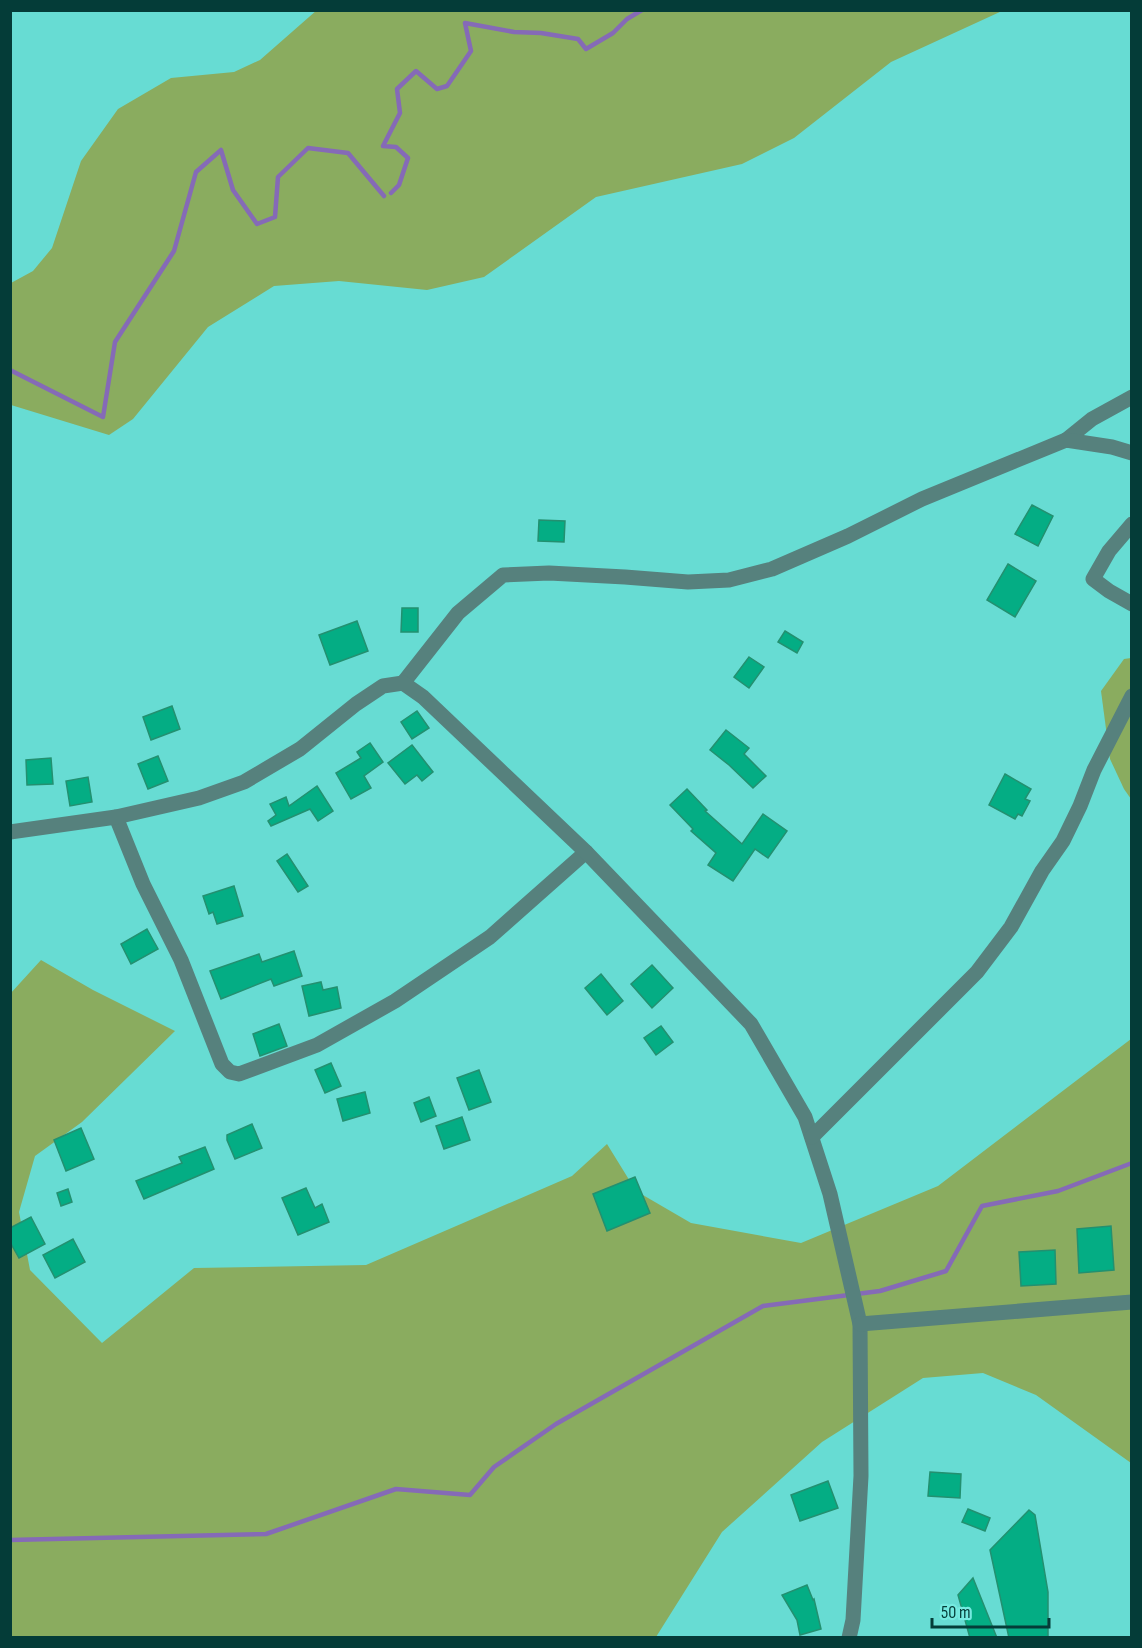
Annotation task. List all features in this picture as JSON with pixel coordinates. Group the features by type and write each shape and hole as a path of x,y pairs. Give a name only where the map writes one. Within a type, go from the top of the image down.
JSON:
{"street":[{"path":"10,832 116,817 199,798 244,782 300,749 356,704 383,686 403,683 458,614 503,575 549,573 625,576 688,582 729,580 772,569 848,536 922,499 1066,440 1092,419 1131,397"},
{"path":"1066,440 1112,447 1131,453"},
{"path":"1131,524 1108,551 1093,579 1131,604"},
{"path":"403,683 423,697 586,852 751,1024 805,1117 830,1194 860,1324 861,1476 853,1620 849,1638"},
{"path":"812,1137 977,972 1011,927 1042,872 1063,841 1094,770 1131,696"},
{"path":"116,817 143,884 181,960 222,1064 230,1072 239,1074 318,1045 395,1001 490,936 586,852"},
{"path":"860,1324 1131,1302"}],"green space":[{"path":"317,10 1002,11 891,62 794,138 742,164 596,197 484,277 427,290 339,281 274,286 208,327 133,419 109,435 11,405 11,283 33,271 52,248 81,161 118,109 171,78 234,72 260,60"},
{"path":"1131,658 1131,799 1110,759 1101,691 1124,659"},
{"path":"41,960 93,990 175,1031 82,1122 35,1156 19,1212 30,1270 102,1343 194,1268 366,1265 572,1176 607,1144 636,1191 691,1223 801,1243 938,1186 1131,1039 1131,1463 1036,1395 983,1373 923,1378 822,1442 722,1532 656,1637 11,1638 10,994"}],"building":[{"path":"1032,505 1053,516 1038,546 1015,534"},
{"path":"539,520 565,521 564,542 538,541"},
{"path":"1008,564 1036,581 1015,617 987,600"},
{"path":"402,608 418,608 418,632 401,632"},
{"path":"357,621 368,651 330,665 319,635"},
{"path":"785,631 803,642 797,653 778,642"},
{"path":"749,657 764,667 749,688 734,677"},
{"path":"172,706 180,729 151,740 143,717"},
{"path":"417,711 429,728 412,739 401,722"},
{"path":"726,730 749,748 744,754 766,776 753,788 710,750"},
{"path":"370,743 383,762 364,776 371,788 351,799 336,773 361,758 357,752"},
{"path":"412,745 433,772 422,781 417,775 405,784 388,763"},
{"path":"158,756 168,781 148,789 138,764"},
{"path":"51,758 53,784 27,785 26,760"},
{"path":"1005,774 1031,789 1025,799 1030,801 1022,816 1018,814 1015,819 989,805"},
{"path":"88,777 92,802 70,806 66,781"},
{"path":"317,786 333,811 318,821 310,809 271,826 268,821 276,815 270,804 286,797 289,806"},
{"path":"687,789 707,810 705,811 742,844 763,814 787,831 768,858 755,849 733,881 708,865 716,853 691,831 693,829 670,805"},
{"path":"287,854 308,886 298,892 277,861"},
{"path":"234,886 243,916 217,924 213,912 209,914 203,896"},
{"path":"147,929 158,949 131,964 121,944"},
{"path":"294,951 302,976 274,986 271,979 221,999 210,971 259,954 262,962"},
{"path":"652,965 673,988 652,1008 631,984"},
{"path":"601,974 623,1001 607,1015 585,988"},
{"path":"321,982 323,990 337,987 341,1008 309,1016 302,986"},
{"path":"279,1024 287,1046 260,1056 253,1034"},
{"path":"661,1026 673,1042 656,1055 644,1038"},
{"path":"331,1063 341,1086 325,1093 315,1070"},
{"path":"479,1070 491,1102 469,1110 457,1078"},
{"path":"365,1092 370,1113 343,1121 337,1099"},
{"path":"429,1097 436,1116 421,1122 414,1103"},
{"path":"462,1117 470,1140 444,1149 436,1126"},
{"path":"252,1124 262,1148 235,1159 227,1135"},
{"path":"81,1128 94,1159 66,1171 54,1140"},
{"path":"205,1147 214,1169 144,1199 136,1181 182,1163 179,1157"},
{"path":"635,1177 650,1213 607,1231 593,1194"},
{"path":"306,1188 315,1208 322,1204 329,1222 298,1235 282,1198"},
{"path":"68,1189 72,1202 61,1206 57,1193"},
{"path":"31,1217 45,1244 19,1258 10,1242 10,1228"},
{"path":"1111,1226 1114,1270 1079,1273 1077,1229"},
{"path":"73,1239 85,1262 55,1278 43,1255"},
{"path":"1055,1250 1056,1284 1021,1286 1019,1252"},
{"path":"930,1472 961,1474 960,1498 928,1496"},
{"path":"828,1481 838,1508 800,1521 791,1495"},
{"path":"968,1509 990,1518 985,1531 962,1522"},
{"path":"1029,1510 1035,1515 1048,1592 1048,1638 1009,1638 990,1550"},
{"path":"973,1578 997,1638 970,1638 958,1595"},
{"path":"807,1585 814,1599 821,1629 800,1635 797,1620 782,1595"}],"waterway":[{"path":"391,193 399,185 408,158 396,147 383,146 400,113 397,89 416,71 437,89 447,86 471,51 465,23 514,32 541,33 578,39 586,49 613,33 627,19 642,10"},
{"path":"10,370 103,417 115,342 174,251 196,172 221,150 233,190 257,224 275,217 278,177 308,148 348,153 384,196"},
{"path":"10,1540 266,1534 396,1489 470,1495 494,1467 556,1424 763,1306 880,1291 946,1271 982,1206 1058,1191 1132,1163"}]}
